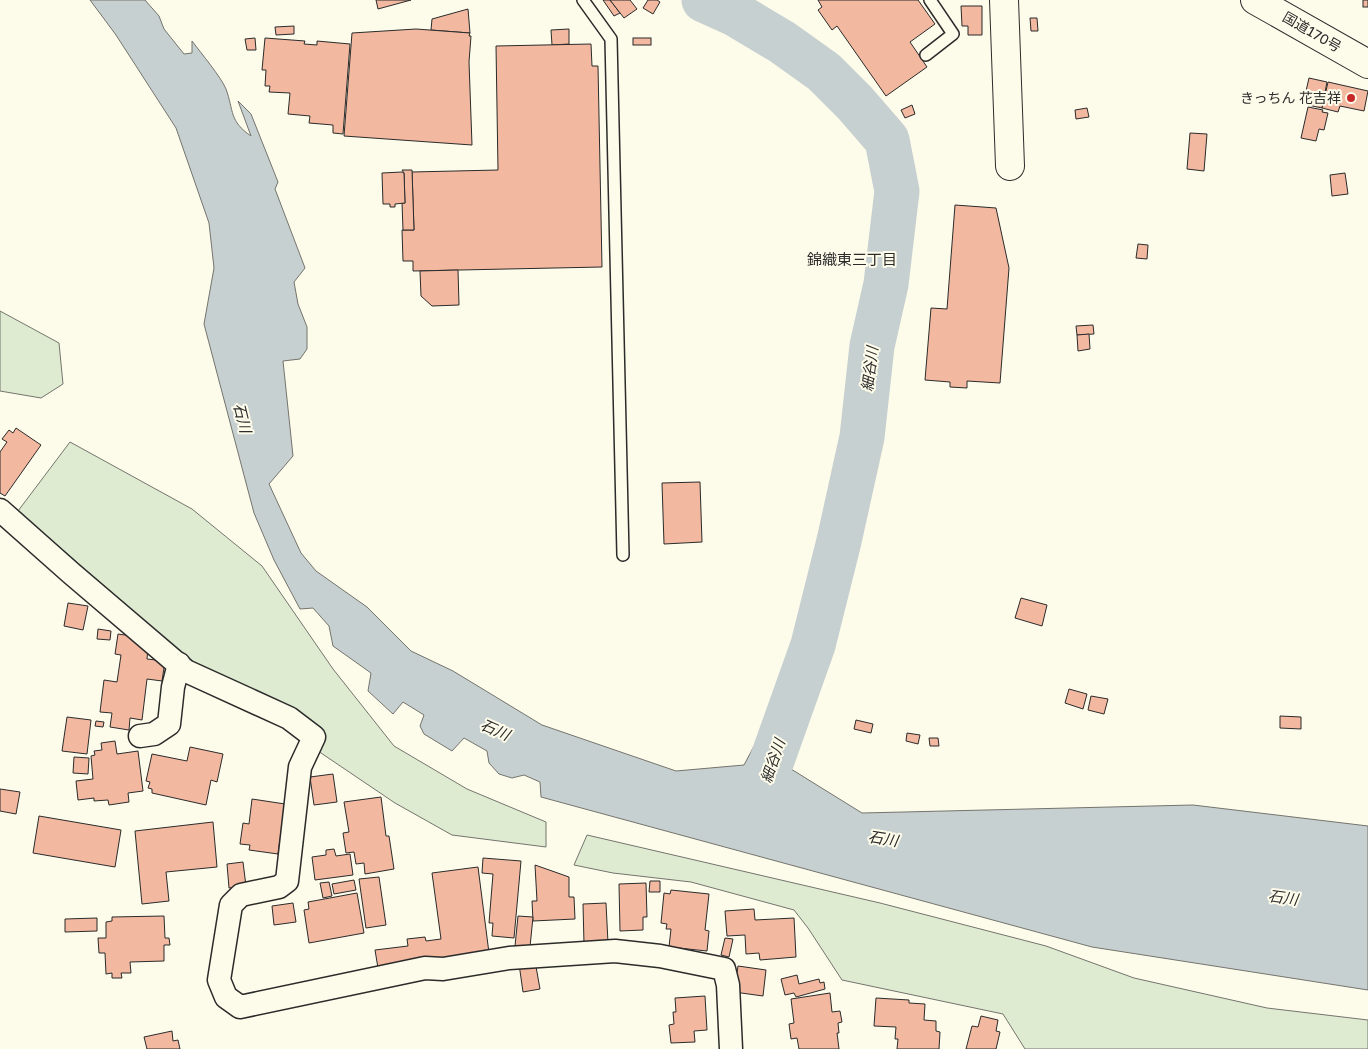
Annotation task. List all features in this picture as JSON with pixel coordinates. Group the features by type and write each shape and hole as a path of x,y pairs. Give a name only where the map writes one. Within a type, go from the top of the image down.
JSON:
{"main road":[{"path":"1004,0 1010,166"},
{"name":"国道170号","path":"1255,0 1368,64"}],"street":[{"path":"0,510 186,671 289,718 314,737 300,767 287,881 279,887 241,895 231,906 219,980 226,998 240,1007 425,968 443,969 508,958 615,950 660,956 724,969 728,985 731,1049"},
{"path":"140,736 154,734 169,724 173,687 178,664"}],"lane":[{"path":"583,0 611,40 623,556"},
{"path":"926,55 953,34 930,0"}],"green space":[{"path":"0,311 59,343 63,384 41,398 0,391"},
{"path":"70,442 192,509 262,566 333,669 394,746 467,789 546,822 546,847 452,835 395,803 321,753 184,655 18,511"},
{"path":"587,835 880,903 1046,946 1134,978 1267,1008 1368,1020 1368,1049 1025,1049 1003,1014 842,980 794,910 691,882 613,873 574,865"}],"water":[{"name":"石川","path":"90,0 145,0 159,16 164,29 184,54 192,53 192,41 226,89 233,115 239,125 251,136 238,101 251,114 278,182 275,189 305,268 294,282 298,304 307,327 307,349 300,359 283,361 293,456 269,484 301,553 316,571 367,607 411,651 453,671 542,725 676,771 744,765 770,716 793,720 791,769 862,813 1193,805 1368,826 1368,990 1092,947 541,797 540,782 524,775 512,778 499,774 489,763 487,751 464,738 452,751 424,734 420,726 424,715 403,702 393,714 368,691 371,673 333,646 329,626 313,608 300,609 274,560 254,513 204,324 214,268 209,223 176,128 116,35"}],"building":[{"path":"376,0 411,0 378,9"},
{"path":"603,0 610,0 620,13 614,16"},
{"path":"610,0 630,0 637,9 624,18"},
{"path":"648,0 660,2 653,14 643,8"},
{"path":"818,0 918,0 935,24 910,42 927,67 886,96 837,26 832,30 818,10 822,7"},
{"path":"1363,0 1368,0 1368,7 1363,7"},
{"path":"961,6 982,6 982,35 968,35 968,26 962,26"},
{"path":"468,9 470,33 431,30 432,19"},
{"path":"1030,18 1037,18 1038,31 1031,31"},
{"path":"294,26 294,34 276,35 275,27"},
{"path":"416,29 470,33 469,62 472,145 344,136 352,33"},
{"path":"569,29 569,44 552,45 551,30"},
{"path":"255,38 256,50 247,50 245,39"},
{"path":"265,38 305,41 304,44 317,45 317,41 350,44 343,134 333,133 333,125 309,123 310,116 288,114 290,93 269,92 270,86 265,86 266,70 262,70"},
{"path":"633,38 651,38 651,45 633,45"},
{"path":"591,44 592,66 598,66 602,267 413,271 413,261 403,261 402,230 414,230 412,172 498,170 496,46"},
{"path":"1309,78 1327,82 1322,108 1303,104"},
{"path":"1328,82 1368,91 1364,111 1340,106 1338,112 1322,108"},
{"path":"912,105 915,114 905,118 901,110"},
{"path":"1308,107 1328,113 1324,130 1319,129 1316,141 1301,138"},
{"path":"1087,108 1089,117 1076,119 1075,110"},
{"path":"1190,133 1207,134 1204,171 1187,169"},
{"path":"402,170 412,170 414,230 403,230 402,203 405,203 404,173"},
{"path":"382,173 404,173 405,203 395,204 395,207 390,207 390,204 383,204"},
{"path":"1345,173 1348,194 1332,196 1330,175"},
{"path":"955,205 996,208 1009,268 1000,383 967,381 967,388 950,387 950,382 925,380 931,308 947,309"},
{"path":"1138,244 1148,245 1147,259 1136,258"},
{"path":"458,270 459,305 432,306 421,296 420,271"},
{"path":"1093,325 1094,334 1077,335 1076,326"},
{"path":"1089,334 1090,349 1078,351 1077,335"},
{"path":"16,428 41,445 5,496 0,493 0,452 7,442 2,439 9,430 13,433"},
{"path":"700,482 702,542 664,544 662,483"},
{"path":"1021,598 1047,605 1042,626 1015,618"},
{"path":"68,603 88,606 83,630 64,626"},
{"path":"98,629 111,631 110,640 97,639"},
{"path":"118,634 139,637 148,648 147,659 165,661 162,681 147,679 142,720 130,718 129,730 110,727 112,713 100,712 104,680 117,682 121,655 115,654"},
{"path":"1069,689 1087,694 1083,709 1065,703"},
{"path":"1091,696 1108,699 1104,714 1088,710"},
{"path":"1280,716 1301,717 1301,729 1280,728"},
{"path":"67,717 91,720 87,754 62,751"},
{"path":"856,720 873,724 871,733 854,729"},
{"path":"96,721 104,722 103,727 95,726"},
{"path":"907,733 920,735 918,744 906,741"},
{"path":"929,738 938,738 939,746 930,746"},
{"path":"115,741 117,754 138,751 143,791 128,793 129,802 109,805 108,800 94,801 94,798 78,800 76,781 93,779 91,756 95,755 94,751 102,750 101,743"},
{"path":"190,747 223,754 217,782 211,780 206,805 152,793 152,789 148,788 150,782 146,781 152,754 187,761"},
{"path":"74,757 89,758 88,774 73,773"},
{"path":"333,774 337,802 314,805 310,777"},
{"path":"0,789 20,792 16,814 0,811"},
{"path":"381,797 386,836 389,836 394,869 365,874 364,863 356,864 354,852 346,853 343,833 349,832 344,802"},
{"path":"252,799 285,804 278,854 249,850 250,845 240,844 243,823 249,824"},
{"path":"39,816 121,830 115,867 33,853"},
{"path":"213,822 217,867 166,872 169,901 142,904 135,831"},
{"path":"334,849 336,856 350,854 353,875 315,880 312,857 326,855 326,850"},
{"path":"483,858 521,861 514,938 492,936 493,923 489,923 493,874 482,873"},
{"path":"243,862 246,886 229,888 227,864"},
{"path":"535,865 569,877 569,897 574,897 575,919 533,921 532,901 537,901"},
{"path":"478,867 489,953 378,968 375,950 408,946 407,939 425,937 426,941 441,939 432,873"},
{"path":"379,877 386,925 366,928 359,879"},
{"path":"354,880 356,890 334,894 332,884"},
{"path":"650,881 660,881 660,892 649,892"},
{"path":"329,882 332,896 323,898 320,883"},
{"path":"646,883 647,917 643,917 643,930 620,931 619,884"},
{"path":"671,890 709,894 705,930 709,931 707,951 669,947 671,929 666,929 667,924 661,923 664,893 670,894"},
{"path":"357,893 364,933 309,943 304,910 309,909 308,902"},
{"path":"293,903 296,922 274,925 272,906"},
{"path":"606,903 608,943 584,944 583,904"},
{"path":"754,909 755,920 794,918 796,957 760,960 759,953 746,954 745,935 727,936 725,911"},
{"path":"164,916 165,938 169,938 170,945 164,945 164,961 130,962 131,973 121,973 122,978 112,978 112,973 106,974 105,953 99,953 98,938 106,938 106,922 112,921 112,917"},
{"path":"518,916 533,917 530,947 515,946"},
{"path":"97,918 97,931 65,932 65,919"},
{"path":"725,938 733,939 729,957 721,955"},
{"path":"535,961 540,989 523,992 519,964"},
{"path":"738,966 766,970 763,996 734,992"},
{"path":"797,975 799,984 819,979 820,983 824,982 825,989 796,997 794,993 785,995 781,979"},
{"path":"830,993 832,1012 840,1011 842,1022 838,1023 839,1049 799,1049 797,1038 791,1039 789,1024 794,1023 791,999"},
{"path":"705,996 707,1030 694,1031 695,1042 671,1043 669,1025 674,1024 673,1012 676,1012 675,998"},
{"path":"876,998 909,1000 909,1003 925,1004 924,1020 936,1021 936,1031 940,1032 939,1049 897,1049 898,1039 895,1039 896,1027 874,1026"},
{"path":"981,1016 998,1020 996,1031 1000,1032 996,1049 966,1049 972,1026 978,1027"},
{"path":"172,1031 173,1041 178,1040 180,1049 147,1049 144,1037"}],"waterway":[{"name":"細谷川","path":"704,0 735,14 782,42 824,72 855,103 887,140 897,191 886,284 872,346 862,437 839,541 813,645 766,777"}],"place":[{"name":"きっちん 花吉祥","path":"1351,98"}],"district":[{"name":"錦織東三丁目","path":"852,260"}]}
